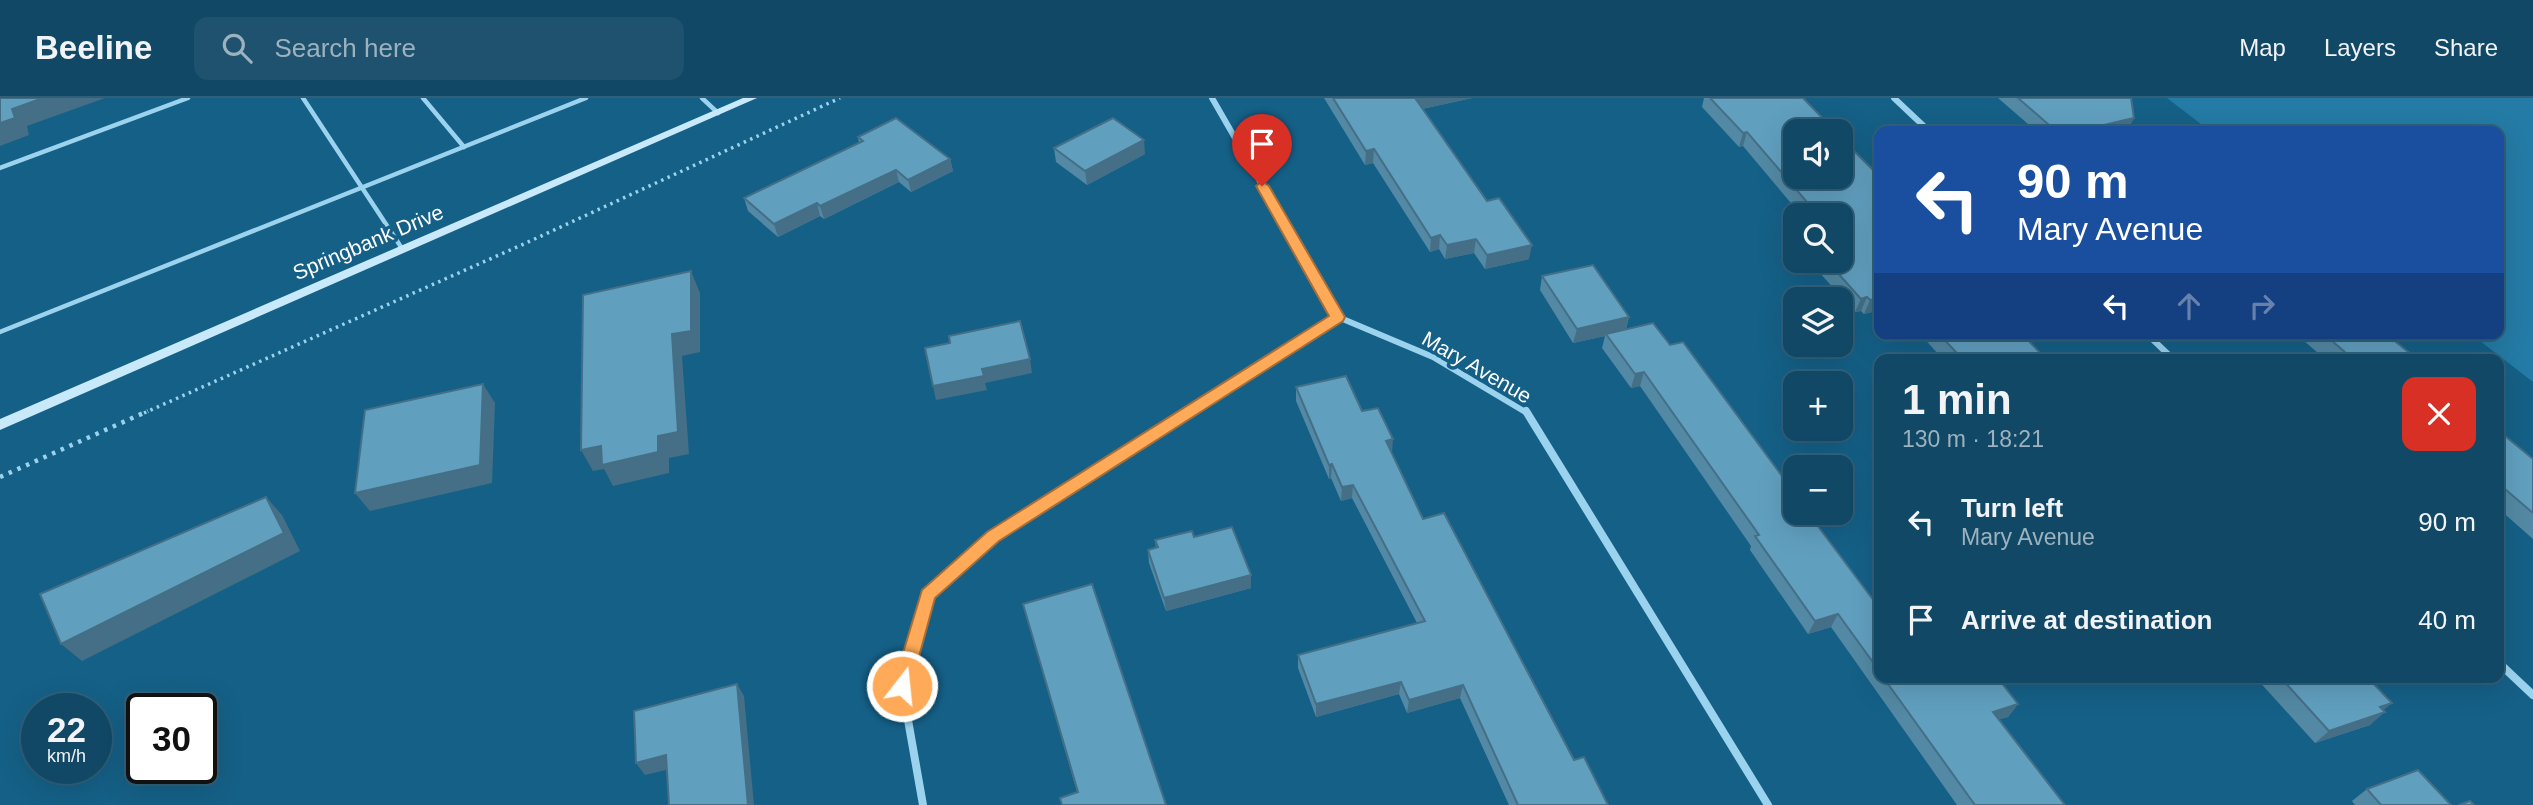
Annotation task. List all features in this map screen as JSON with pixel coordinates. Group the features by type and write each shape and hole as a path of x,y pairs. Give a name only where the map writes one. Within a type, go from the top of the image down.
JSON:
{"main road":[{"name":"Springbank Drive","path":"0,425 752,98"}],"street":[{"path":"923,805 902,686 928,595 993,536 1338,317 1212,98"},
{"path":"1894,98 1924,126"},
{"name":"Mary Avenue","path":"1338,317 1433,357 1525,410 1768,805"},
{"path":"2153,340 2168,354"},
{"path":"2504,668 2533,695"}],"lane":[{"path":"0,168 188,98"},
{"path":"303,98 403,250"},
{"path":"423,98 464,147"},
{"path":"0,332 586,98"},
{"path":"702,98 719,113"}],"path":[{"path":"0,477 526,243 840,98"}],"shaded area":[{"path":"2167,98 2533,98 2533,382 2504,360 2504,354 2497,354 2479,340 2504,340 2504,126 2203,126"}],"building":[{"path":"0,98 43,98 12,109 15,118 0,123"},
{"path":"1333,98 1415,98 1487,201 1499,198 1532,245 1487,255 1476,239 1447,245 1440,235 1431,238 1374,149 1366,151"},
{"path":"1710,98 1803,98 1823,119 1783,119 1783,174 1747,132 1743,133"},
{"path":"2018,98 2131,98 2134,118 2100,126 2050,126"},
{"path":"896,118 950,159 908,180 896,170 820,206 817,203 774,224 744,198 863,141 858,137"},
{"path":"1113,118 1144,140 1085,171 1054,148"},
{"path":"1853,150 1874,171 1874,299 1861,299 1838,273 1853,273 1853,203 1808,203 1796,189 1853,189"},
{"path":"1593,265 1629,317 1577,329 1542,276"},
{"path":"691,271 691,331 672,334 678,432 658,436 658,452 602,465 601,446 581,450 583,295"},
{"path":"1020,321 1030,359 982,369 984,376 933,386 925,348 950,343 949,336"},
{"path":"1653,323 1670,345 1683,342 1783,477 1783,525 1817,525 1874,601 1874,664 1838,614 1815,621 1755,536 1759,535 1644,372 1635,374 1606,334"},
{"path":"1945,340 2028,340 2041,354 1949,354 1956,352"},
{"path":"2331,340 2393,340 2411,354 2347,354"},
{"path":"1346,376 1362,411 1378,408 1393,439 1386,441 1423,519 1444,513 1574,760 1584,757 1608,805 1518,805 1463,685 1409,700 1401,682 1316,704 1298,655 1425,621 1353,485 1342,487 1332,464 1329,465 1296,387"},
{"path":"483,384 480,465 355,493 365,410"},
{"path":"2504,435 2533,459 2533,513 2504,488"},
{"path":"266,497 284,533 61,644 40,594"},
{"path":"1232,527 1251,575 1164,598 1148,550 1158,547 1155,540 1192,531 1194,537"},
{"path":"1092,584 1166,805 1062,805 1060,798 1078,792 1023,604"},
{"path":"1887,683 2002,683 2018,704 1993,712 2065,805 1975,805"},
{"path":"2285,683 2373,683 2392,703 2380,707 2385,712 2329,731"},
{"path":"737,684 748,805 669,805 666,755 636,763 634,711"},
{"path":"2418,770 2451,805 2381,805 2367,789"}],"route":[{"path":"902,686 928,595 993,536 1338,317 1262,186"}]}
